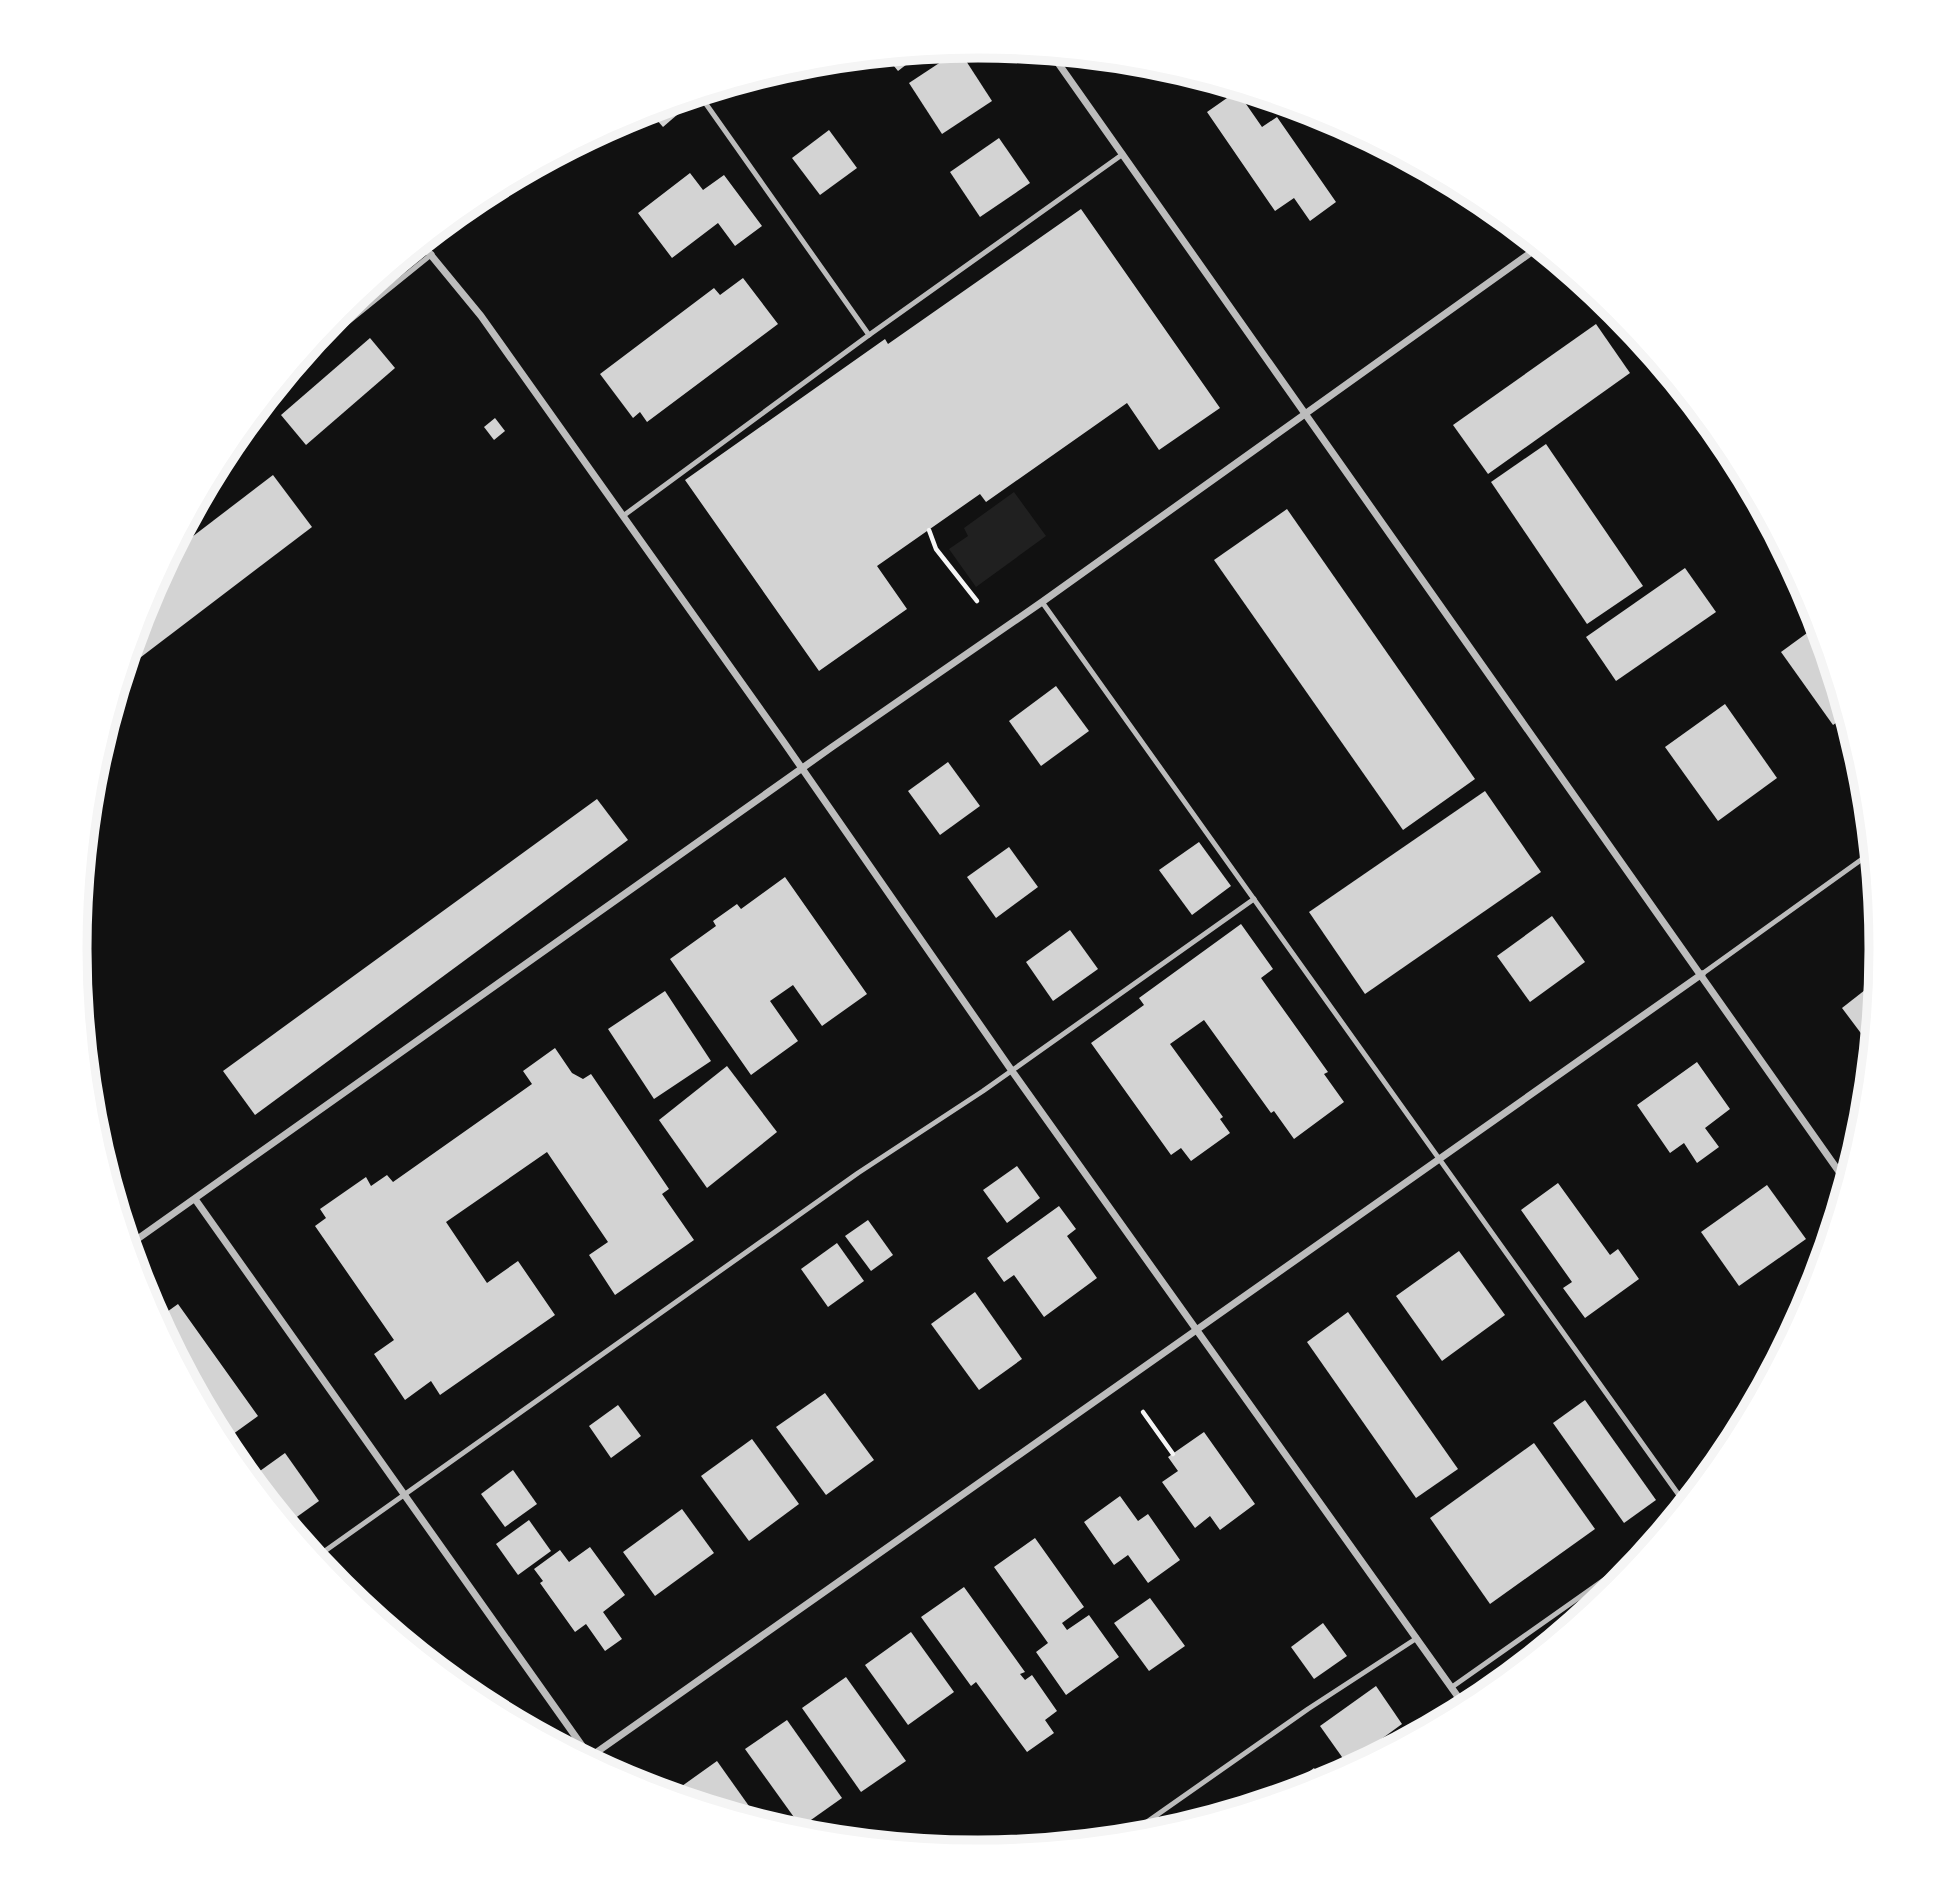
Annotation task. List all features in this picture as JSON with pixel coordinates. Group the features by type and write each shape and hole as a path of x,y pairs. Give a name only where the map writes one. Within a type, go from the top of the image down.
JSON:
{"street":[{"path":"1057,62 1841,1174"},
{"path":"427,249 481,316 1012,1071 1460,1699"},
{"path":"137,1240 1042,602 1532,251"},
{"path":"599,1755 1702,974"},
{"path":"195,1199 582,1747"}],"lane":[{"path":"704,101 869,335"},
{"path":"623,516 869,335 1124,154"},
{"path":"336,332 432,254"},
{"path":"1042,602 1681,1498"},
{"path":"1702,974 1865,857"},
{"path":"323,1553 858,1173 1012,1071 1254,899"},
{"path":"1451,1687 1617,1570"},
{"path":"1143,1825 1308,1709 1417,1638"}],"path":[{"path":"929,530 936,549 977,601"},
{"path":"1143,1412 1172,1454"}],"shaded area":[{"path":"1014,492 1046,536 976,587 949,549 968,536 964,528"}],"building":[{"path":"964,58 992,101 942,134 909,83 945,59"},
{"path":"911,61 898,71 891,62"},
{"path":"1232,95 1242,98 1262,127 1277,117 1336,202 1310,221 1294,198 1275,211 1207,112"},
{"path":"686,107 663,127 656,119"},
{"path":"829,130 857,168 820,195 792,158"},
{"path":"999,138 1030,183 980,217 950,172"},
{"path":"690,173 703,190 724,175 762,226 735,246 718,223 672,258 638,213"},
{"path":"1081,209 1220,408 1159,450 1127,403 986,502 980,494 877,566 907,609 819,671 685,480 885,339 888,344"},
{"path":"743,278 778,324 647,422 640,412 633,418 600,374 714,288 720,295"},
{"path":"1596,324 1630,373 1488,474 1453,425"},
{"path":"370,338 395,368 306,445 281,415"},
{"path":"495,418 505,431 494,440 484,427"},
{"path":"1546,444 1643,586 1587,624 1491,482"},
{"path":"273,475 312,527 136,661 155,608 186,541"},
{"path":"1287,509 1475,779 1403,830 1214,560"},
{"path":"1685,568 1716,612 1616,681 1586,637"},
{"path":"1810,631 1840,720 1833,725 1781,652"},
{"path":"1056,686 1089,731 1041,766 1009,721"},
{"path":"1725,704 1777,778 1718,821 1665,747"},
{"path":"948,762 980,806 940,835 908,791"},
{"path":"1485,791 1541,872 1365,994 1309,912"},
{"path":"597,799 628,840 255,1115 223,1071"},
{"path":"1199,842 1231,886 1192,915 1159,870"},
{"path":"1009,847 1038,887 996,918 967,877"},
{"path":"785,877 867,994 822,1026 793,985 770,1001 798,1041 751,1075 670,959 716,926 713,921 737,904 741,909"},
{"path":"1552,916 1585,962 1530,1002 1497,956"},
{"path":"1241,924 1273,969 1261,978 1328,1072 1324,1074 1344,1102 1294,1139 1274,1111 1271,1113 1204,1020 1170,1044 1223,1117 1220,1119 1230,1133 1191,1161 1181,1148 1171,1155 1091,1043 1144,1005 1139,998"},
{"path":"1070,930 1098,969 1053,1001 1026,962"},
{"path":"1869,987 1865,1038 1842,1008"},
{"path":"665,991 711,1061 654,1099 608,1029"},
{"path":"555,1048 572,1073 583,1079 591,1074 669,1189 662,1194 694,1240 615,1295 589,1255 608,1242 547,1152 446,1222 487,1283 518,1261 555,1315 440,1395 431,1381 405,1400 374,1354 394,1340 315,1226 326,1218 320,1209 366,1177 371,1186 387,1175 393,1182 532,1084 523,1071"},
{"path":"1697,1062 1730,1109 1705,1128 1719,1147 1697,1163 1684,1143 1670,1153 1637,1105"},
{"path":"727,1066 777,1132 707,1188 659,1120"},
{"path":"1017,1166 1040,1198 1007,1223 983,1190"},
{"path":"1558,1183 1610,1255 1618,1249 1639,1279 1585,1318 1563,1288 1572,1282 1521,1210"},
{"path":"1767,1185 1806,1239 1739,1286 1701,1232"},
{"path":"1059,1206 1076,1229 1067,1236 1097,1278 1044,1317 1014,1275 1004,1282 987,1258"},
{"path":"868,1220 893,1255 871,1271 845,1236"},
{"path":"837,1243 864,1281 828,1307 801,1269"},
{"path":"1459,1251 1505,1315 1442,1361 1396,1296"},
{"path":"975,1292 1022,1359 979,1390 931,1324"},
{"path":"178,1304 258,1416 232,1435 207,1395 165,1313"},
{"path":"1348,1312 1458,1469 1416,1498 1307,1342"},
{"path":"825,1393 874,1460 826,1495 776,1427"},
{"path":"1585,1400 1656,1500 1624,1523 1553,1423"},
{"path":"618,1405 641,1436 611,1458 589,1426"},
{"path":"1204,1432 1255,1504 1220,1530 1210,1516 1195,1528 1162,1482 1178,1471 1168,1457"},
{"path":"752,1439 799,1504 749,1541 701,1476"},
{"path":"1534,1443 1595,1529 1490,1604 1430,1518"},
{"path":"285,1453 319,1501 293,1519 257,1473"},
{"path":"513,1470 537,1504 505,1527 481,1494"},
{"path":"1120,1496 1138,1521 1148,1514 1180,1560 1148,1583 1128,1555 1114,1565 1084,1522"},
{"path":"682,1509 714,1553 655,1596 623,1552"},
{"path":"529,1520 551,1551 518,1575 496,1544"},
{"path":"1035,1538 1084,1607 1062,1623 1067,1630 1089,1615 1119,1657 1066,1695 1036,1652 1048,1643 994,1567"},
{"path":"590,1547 625,1595 603,1612 622,1639 605,1651 586,1624 575,1632 540,1583 543,1581 534,1569 560,1550 569,1562"},
{"path":"964,1587 1025,1672 1020,1674 1025,1680 1032,1675 1057,1711 1045,1720 1054,1733 1027,1752 976,1682 971,1686 921,1617"},
{"path":"1150,1598 1185,1646 1149,1671 1114,1623"},
{"path":"1323,1623 1347,1656 1314,1679 1291,1647"},
{"path":"911,1632 954,1692 908,1725 865,1665"},
{"path":"846,1677 906,1761 861,1792 802,1708"},
{"path":"1376,1686 1402,1724 1362,1753 1345,1761 1320,1726"},
{"path":"787,1720 842,1798 806,1823 797,1821 745,1749"},
{"path":"717,1761 753,1811 692,1793 682,1786"},
{"path":"1314,1768 1318,1773 1297,1781"}]}
